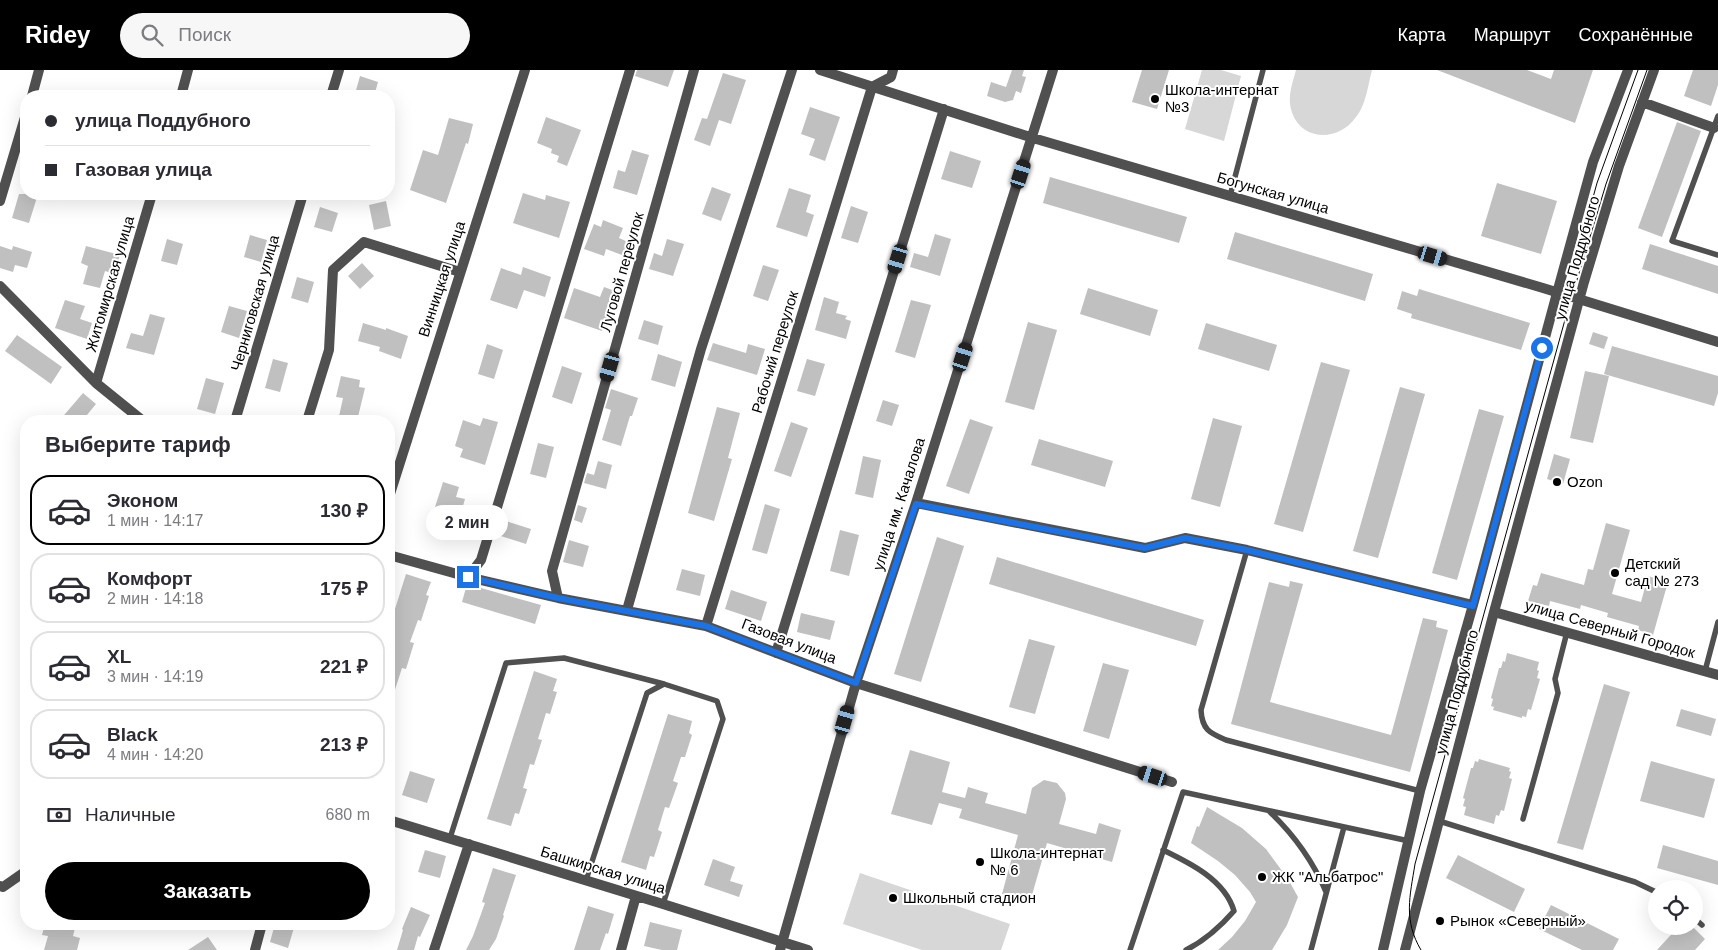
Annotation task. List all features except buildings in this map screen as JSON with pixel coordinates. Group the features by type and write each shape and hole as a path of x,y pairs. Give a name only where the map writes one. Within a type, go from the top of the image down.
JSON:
{"street":[{"path":"34,90 39,70"},
{"path":"183,90 188,70"},
{"path":"334,90 339,70"},
{"name":"Винницкая улица","path":"395,478 526,70"},
{"path":"468,577 481,560 630,70"},
{"name":"Луговой переулок","path":"558,598 552,571 694,70"},
{"path":"627,610 701,349 792,70"},
{"name":"Богунская улица","path":"820,70 1033,138 1557,292 1718,342"},
{"path":"872,87 891,77 893,70"},
{"name":"улица им. Качалова","path":"781,946 856,683 916,504 1053,70"},
{"name":"улица Поддубного","path":"1384,950 1420,791 1473,606 1593,162 1628,70"},
{"name":"улица Поддубного","path":"1405,950 1494,612 1580,300 1619,166 1654,70"},
{"name":"Рабочий переулок","path":"706,626 872,87"},
{"path":"1642,102 1714,128"},
{"path":"776,653 944,109"},
{"path":"0,201 20,134"},
{"name":"Житомирская улица","path":"96,383 150,200"},
{"name":"Черниговская улица","path":"237,415 301,200"},
{"path":"309,415 329,350 333,270 364,242 460,272"},
{"path":"0,286 96,383 136,415"},
{"path":"916,504 1145,548 1185,538 1247,550 1473,606"},
{"name":"Газовая улица","path":"395,557 468,577 558,598 706,626 856,683 1172,782"},
{"name":"улица Северный Городок","path":"1494,612 1718,675"},
{"name":"Башкирская улица","path":"395,822 663,904 781,946 808,950"},
{"path":"434,950 469,844"},
{"path":"1,888 20,875"},
{"path":"621,950 636,896"},
{"path":"255,950 260,930"}],"lane":[{"path":"1230,196 1262,70"},
{"path":"1718,116 1672,241 1718,255"},
{"path":"1247,550 1201,710 1203,724 1208,731 1226,740 1420,791"},
{"path":"1705,671 1718,622"},
{"path":"1523,819 1558,693 1555,679 1567,632"},
{"path":"450,838 506,664 564,658 664,684 717,701 724,719 663,904"},
{"path":"586,880 646,693 664,684"},
{"path":"1130,950 1183,792 1409,842"},
{"path":"1268,811 1291,834 1306,854 1326,892"},
{"path":"1439,821 1635,882 1648,888"},
{"path":"1311,950 1344,827"},
{"path":"1163,850 1208,876 1224,891 1232,903 1234,911 1209,936 1186,950"}],"shaded area":[{"path":"1202,70 1221,70 1241,76 1224,141 1185,129"},
{"path":"1296,70 1372,70 1364,101 1356,117 1348,126 1328,135 1308,131 1300,125 1293,116 1290,104"},
{"name":"Школьный стадион","path":"860,873 1010,924 1001,950 922,950 843,924"}],"tram line":[{"path":"1581,241 1597,183 1638,70"},
{"path":"1421,950 1415,939 1409,908 1415,864 1566,316 1606,184 1647,70"}],"place":[{"name":"Школа-интернат №3","path":"1155,99"},
{"name":"Ozon","path":"1557,482"},
{"name":"Детский сад № 273","path":"1615,573"},
{"name":"Школа-интернат № 6","path":"980,862"},
{"name":"ЖК \"Альбатрос\"","path":"1262,877"},
{"name":"Школьный стадион","path":"893,898"},
{"name":"Рынок «Северный»","path":"1440,921"}],"route":[{"path":"468,577 558,598 706,626 856,683 916,504 1145,548 1185,538 1247,550 1473,606 1542,348"}]}
